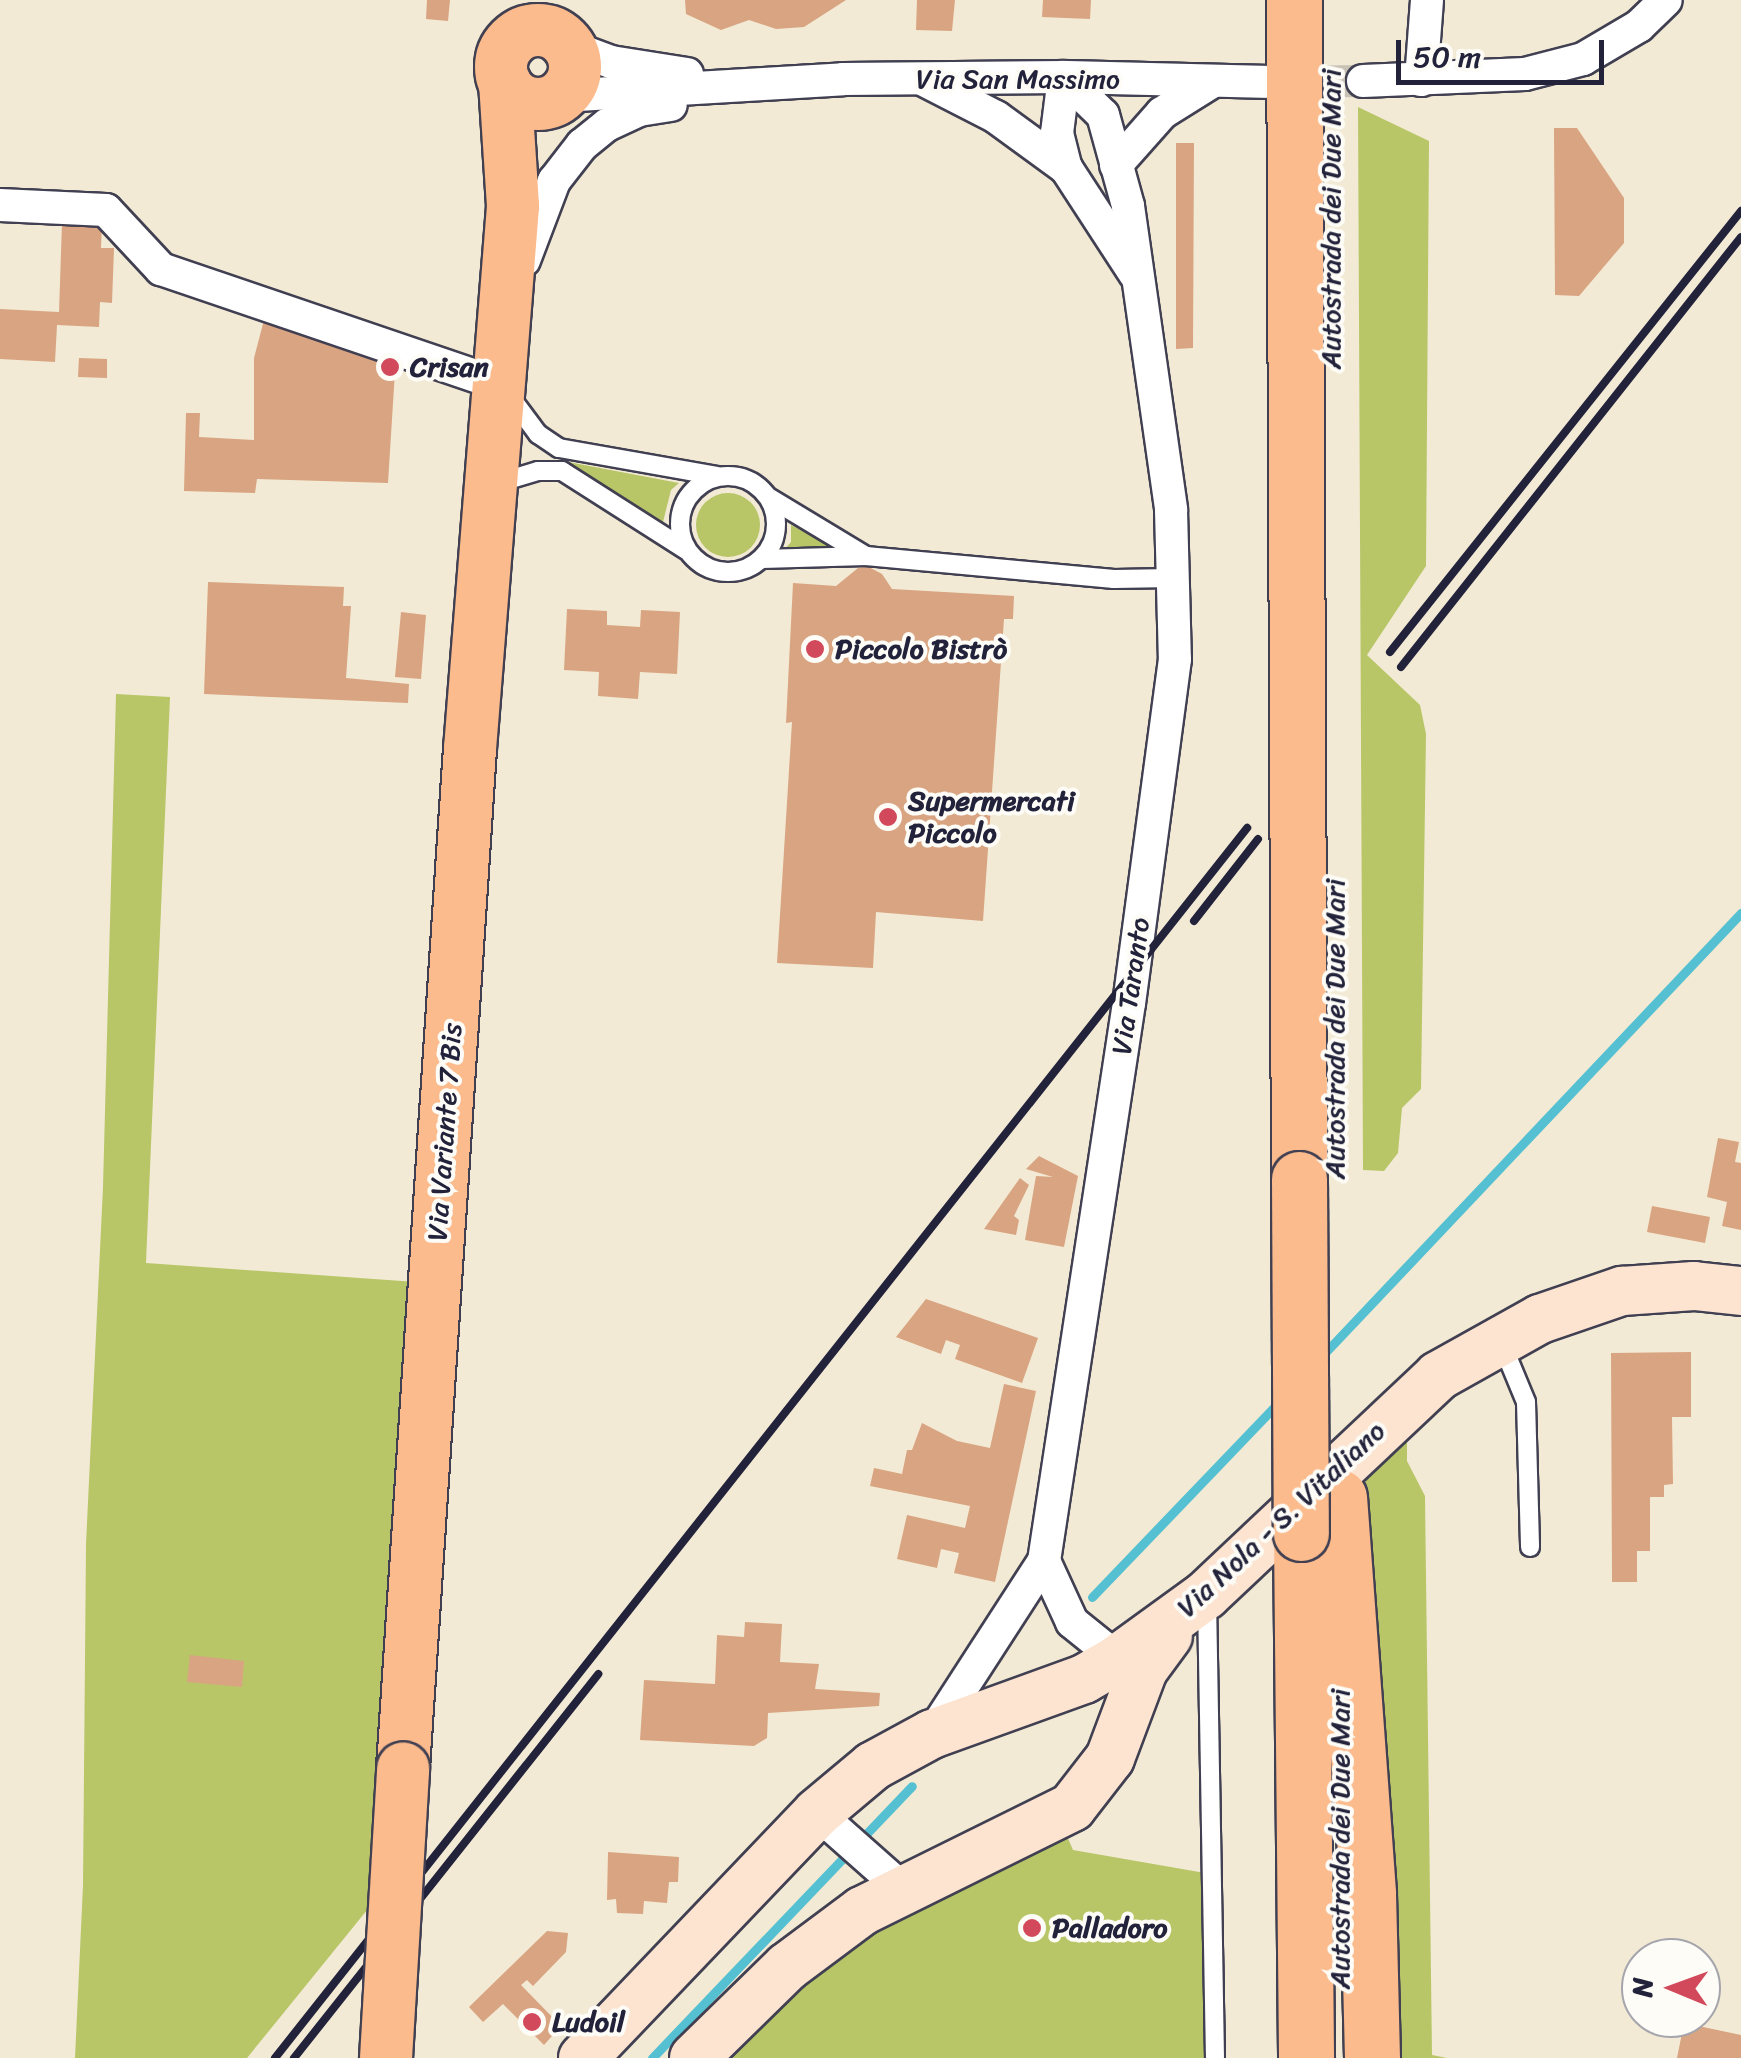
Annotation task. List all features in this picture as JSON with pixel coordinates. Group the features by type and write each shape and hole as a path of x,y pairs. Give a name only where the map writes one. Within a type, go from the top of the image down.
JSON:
{"highway":[{"name":"Autostrada dei Due Mari","path":"1294,0 1318,1176 1320,1515 1306,2058"},
{"name":"Autostrada dei Due Mari","path":"1318,1176 1330,0"},
{"name":"Autostrada dei Due Mari","path":"1320,1515 1343,2058"},
{"path":"1320,1515 1368,1894 1372,2058"}],"main road":[{"path":"511,42 522,100 546,103 560,56"},
{"name":"Via Variante 7 Bis","path":"386,2058 470,749 502,385 513,206 511,42"},
{"name":"Via Variante 7 Bis","path":"513,206 560,56"},
{"name":"Via Nola - S. Vitaliano","path":"583,2058 842,1835 873,1766 932,1734 1084,1679 1118,1659 1206,1595 1392,1415 1438,1376 1540,1319 1622,1291 1694,1286 1741,1291"},
{"path":"698,2057 787,1967 862,1911 1072,1807 1110,1758 1142,1670 1160,1644 1206,1595"},
{"path":"1118,1659 1125,1708"}],"street":[{"path":"1421,80 1427,0"},
{"path":"1363,81 1525,74 1582,59 1639,26 1666,0"},
{"name":"Via San Massimo","path":"560,56 771,83 1064,77 1265,82"},
{"name":"Via San Massimo","path":"560,56 771,83"},
{"name":"Via Taranto","path":"1044,1562 1129,1004 1175,659 1171,510 1140,282 1103,114 1064,77"},
{"name":"Via Taranto","path":"1064,77 1057,133 1066,168 1140,282"},
{"name":"Via Taranto","path":"922,79 996,117 1066,168"},
{"path":"1116,165 1162,113 1213,81"},
{"name":"Via San Massimo","path":"505,332 542,209 554,181 582,145 639,110 749,94 771,83"},
{"path":"0,204 106,210 161,270 502,385"},
{"path":"1044,1562 1054,1592 1072,1622 1118,1659"},
{"path":"932,1734 1044,1562"},
{"path":"842,1835 903,1889"}],"lane":[{"path":"502,385 538,434 560,448 748,479 770,498 866,556"},
{"path":"492,485 538,471 562,470 688,552 700,564 732,572 762,559 866,556 1114,579 1173,578"},
{"path":"688,552 680,520 684,504 704,482 718,476"},
{"path":"762,559 777,529 770,498"},
{"path":"1500,1339 1526,1402 1530,1547"},
{"path":"1206,1595 1215,2058"}],"green space":[{"path":"1358,107 1429,141 1426,566 1367,655 1420,705 1426,734 1421,1089 1402,1108 1398,1153 1384,1171 1363,1170"},
{"path":"563,461 679,483 671,490 663,522"},
{"path":"728,493 750,503 760,525 750,547 728,557 706,547 696,525 706,503"},
{"path":"791,525 835,547 784,550 791,542"},
{"path":"116,694 170,697 146,1263 416,1282 376,1899 247,2058 75,2058 83,1885 86,1544 103,1187"},
{"path":"1401,1433 1407,1441 1407,1461 1425,1496 1432,2055 1447,2058 1388,2058 1365,1463"},
{"name":"Palladoro","path":"1063,1827 1073,1850 1205,1873 1204,2058 713,2058 820,1952"}],"building":[{"path":"427,0 450,0 448,21 426,19"},
{"path":"685,0 846,0 804,27 776,29 749,20 721,30 686,14"},
{"path":"917,0 955,0 952,31 916,30"},
{"path":"1043,0 1091,0 1090,19 1042,17"},
{"path":"1554,128 1577,128 1624,198 1624,243 1579,296 1555,295"},
{"path":"1176,143 1194,143 1193,348 1176,349"},
{"path":"62,223 102,225 101,248 114,248 112,303 100,302 99,327 57,325 55,362 0,359 0,309 59,312"},
{"path":"264,320 396,355 388,483 257,479 255,493 184,491 186,413 200,413 199,437 254,440 254,358"},
{"path":"79,358 107,359 107,378 78,377"},
{"name":"Supermercati Piccolo","path":"867,566 882,574 892,589 1014,596 1013,619 1004,619 983,921 876,912 873,968 777,963 792,722 786,723 793,583 836,586 858,568"},
{"path":"208,582 344,587 343,606 351,606 346,678 409,684 408,703 204,694"},
{"path":"567,609 607,611 607,625 640,627 641,610 680,612 677,674 640,672 638,699 598,696 599,672 564,670"},
{"path":"401,612 426,615 421,679 395,677"},
{"path":"1718,1138 1739,1142 1735,1162 1741,1163 1741,1230 1722,1226 1727,1202 1707,1197"},
{"path":"1039,1156 1078,1176 1064,1247 1025,1240 1036,1176 1053,1177 1026,1169"},
{"path":"1020,1178 1029,1185 1014,1216 1019,1220 1016,1235 984,1229"},
{"path":"1652,1206 1710,1217 1705,1243 1647,1232"},
{"path":"926,1299 1038,1338 1022,1383 955,1359 960,1345 946,1340 941,1354 896,1337"},
{"path":"1691,1352 1691,1417 1672,1417 1673,1484 1664,1485 1664,1497 1650,1497 1650,1551 1637,1551 1637,1582 1612,1582 1611,1353"},
{"path":"1004,1384 1036,1391 995,1582 954,1573 959,1553 941,1549 937,1568 897,1559 907,1515 965,1528 970,1506 870,1486 874,1468 902,1474 907,1450 912,1450 922,1423 957,1441 990,1448"},
{"path":"745,1622 782,1624 780,1662 819,1664 815,1689 880,1693 879,1706 768,1713 767,1738 754,1746 640,1740 644,1680 715,1684 717,1635 744,1637"},
{"path":"190,1655 244,1661 242,1687 187,1682"},
{"path":"608,1852 679,1857 678,1882 669,1882 667,1903 644,1901 643,1914 617,1913 616,1899 607,1900"},
{"path":"547,1931 568,1933 566,1952 533,1986 527,1980 521,1985 561,2026 544,2045 503,2004 483,2022 469,2007"},
{"path":"1721,2031 1741,2035 1741,2058 1677,2058 1681,2038 1721,2038"}],"waterway":[{"path":"1320,1358 1741,913"},
{"path":"1092,1597 1279,1402"},
{"path":"652,2058 912,1786"}],"tunnel":[{"path":"1278,82 1363,81"}],"railway":[{"path":"1390,652 1741,211"},
{"path":"1401,667 1741,237"},
{"path":"275,2058 1247,828"},
{"path":"1194,921 1258,839"},
{"path":"294,2058 598,1674"}],"place":[{"name":"Crisan","path":"390,367"},
{"name":"Piccolo Bistrò","path":"815,649"},
{"name":"Supermercati Piccolo","path":"888,817"},
{"name":"Palladoro","path":"1032,1928"},
{"name":"Ludoil","path":"532,2022"}]}
